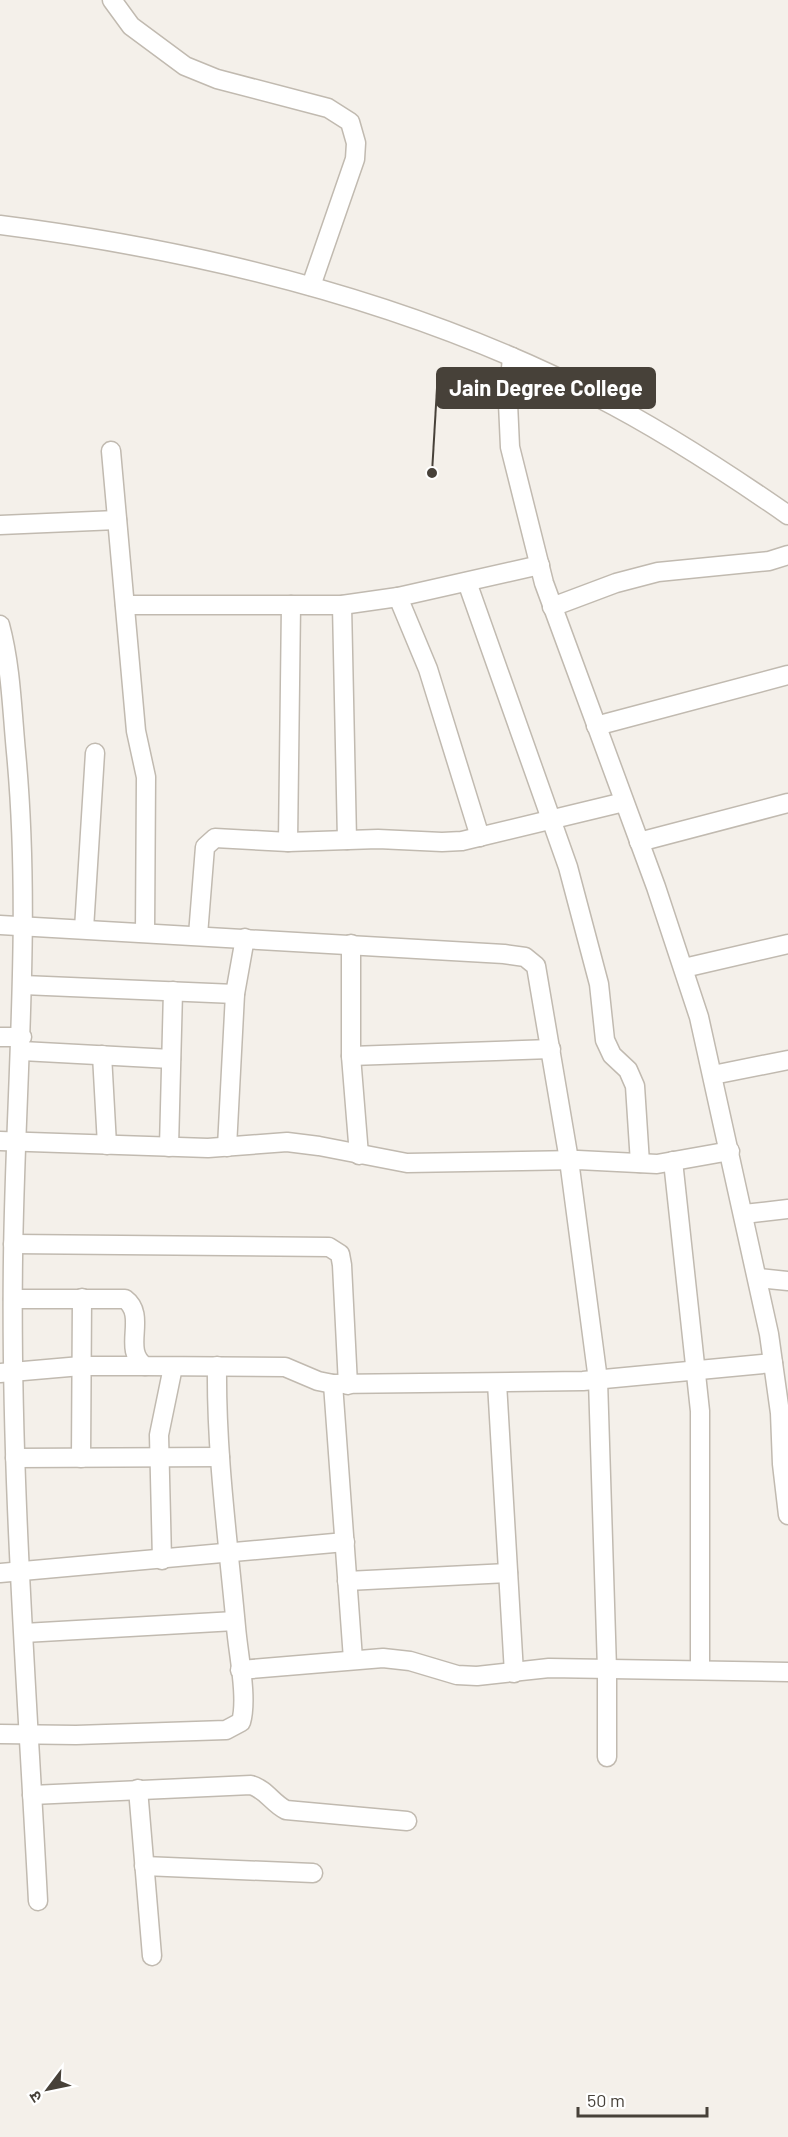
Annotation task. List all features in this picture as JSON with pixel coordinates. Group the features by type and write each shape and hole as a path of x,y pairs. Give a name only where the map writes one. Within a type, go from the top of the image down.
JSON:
{"street":[{"path":"112,0 130,26 185,66 217,79 328,108 350,122 356,143 355,159 311,286"},
{"path":"0,225 112,241 311,286 398,312 512,357 596,396 699,454 788,515"},
{"path":"512,357 508,403 510,447 540,566 552,607 684,968 713,1075 758,1278 773,1363 788,1515"},
{"path":"111,451 136,731 146,777 145,932"},
{"path":"0,525 117,520"},
{"path":"552,607 638,576 770,561 788,555"},
{"path":"125,605 342,605 398,597 540,566"},
{"path":"467,582 568,867 598,984 605,1041 612,1055 628,1070 635,1086 640,1163"},
{"path":"398,597 428,669 480,837"},
{"path":"288,842 291,605"},
{"path":"342,605 347,840"},
{"path":"0,625 9,676 21,801 25,926 22,1044 8,1141 9,1254 12,1299 6,1373 15,1458 38,1901"},
{"path":"596,726 788,675"},
{"path":"84,929 95,753"},
{"path":"198,935 203,858 208,841 225,838 288,842 378,838 442,842 480,837 624,802"},
{"path":"639,842 788,803"},
{"path":"0,925 351,944 525,957 536,966 569,1160 598,1380 607,1669 607,1757"},
{"path":"227,1147 235,994 245,938"},
{"path":"351,944 351,1056 359,1155"},
{"path":"684,968 788,944"},
{"path":"24,985 235,994"},
{"path":"169,1147 173,991"},
{"path":"0,1037 22,1044 102,1055 171,1059"},
{"path":"351,1056 551,1049"},
{"path":"102,1055 107,1144"},
{"path":"713,1075 788,1060"},
{"path":"8,1141 169,1147 227,1147 286,1142 407,1163 569,1160 640,1163 673,1161 730,1151"},
{"path":"673,1161 701,1437 700,1670"},
{"path":"744,1214 788,1209"},
{"path":"9,1254 329,1247 340,1254 342,1265 341,1384 345,1542 353,1659"},
{"path":"758,1278 788,1281"},
{"path":"12,1299 115,1297 131,1304 136,1317 135,1353 138,1360 145,1366"},
{"path":"81,1458 82,1298"},
{"path":"6,1373 81,1366 285,1367 318,1381 341,1384 497,1383 598,1380 773,1363"},
{"path":"162,1560 158,1457 160,1424 173,1366"},
{"path":"0,1734 76,1735 226,1730 241,1722 243,1715 240,1670 220,1457 217,1366"},
{"path":"497,1383 514,1673"},
{"path":"15,1458 220,1457"},
{"path":"0,1573 21,1573 345,1542"},
{"path":"347,1581 508,1573"},
{"path":"24,1634 235,1621"},
{"path":"240,1670 353,1659 396,1659 457,1675 514,1673 549,1668 788,1672"},
{"path":"33,1795 251,1785 262,1789 273,1802 286,1810 407,1821"},
{"path":"138,1789 152,1956"},
{"path":"144,1866 313,1872"}],"place":[{"name":"Jain Degree College","path":"432,473"}]}
